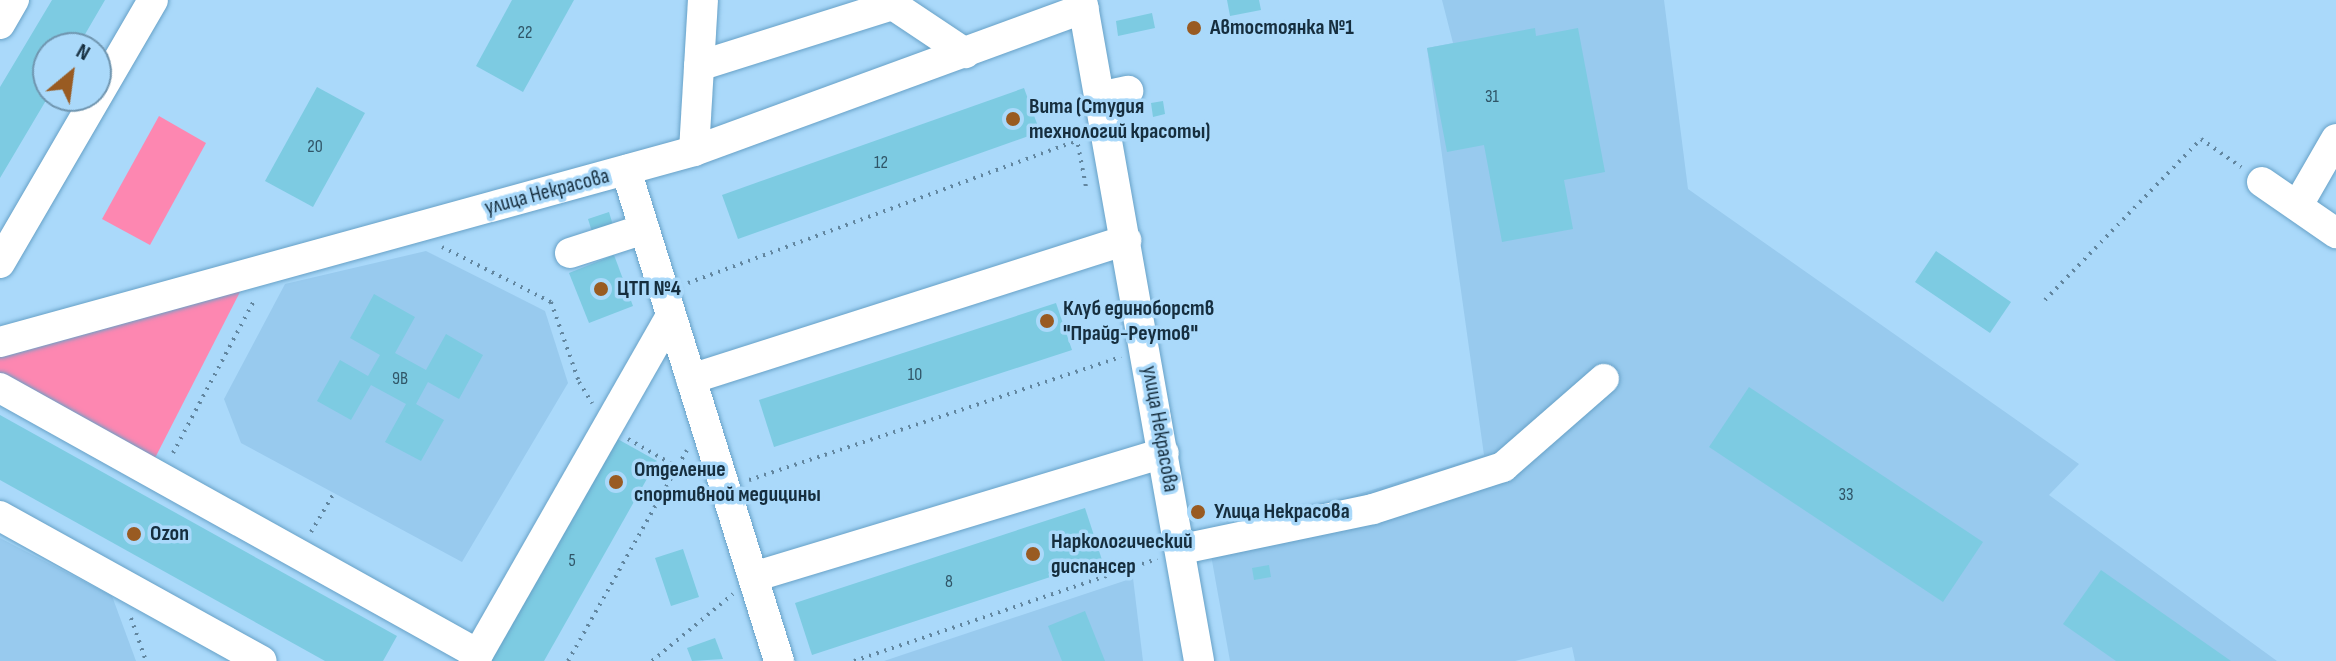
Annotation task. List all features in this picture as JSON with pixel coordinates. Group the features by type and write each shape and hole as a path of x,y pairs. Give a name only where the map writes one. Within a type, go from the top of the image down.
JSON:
{"street":[{"path":"0,24 14,0"},
{"path":"0,263 153,0"},
{"path":"694,151 703,0"},
{"name":"улица Некрасова","path":"0,342 694,151 965,53 1083,4 1114,94 1106,129 1182,549 1199,661"},
{"path":"699,66 893,5 965,53"},
{"path":"2298,205 2336,139"},
{"path":"626,170 779,661"},
{"path":"2262,182 2336,233"},
{"path":"570,253 644,229"},
{"path":"691,379 1126,240"},
{"path":"331,251 363,266"},
{"path":"0,388 476,657 607,427 667,304"},
{"path":"1182,549 1373,509 1503,467 1604,379"},
{"path":"753,577 1164,453"},
{"path":"0,516 262,661"}],"path":[{"path":"667,304 1106,129"},
{"path":"2045,300 2201,139 2262,182"},
{"path":"435,244 551,302 579,382 607,427 677,467"},
{"path":"160,477 259,292"},
{"path":"725,488 1145,347"},
{"path":"568,661 704,420"},
{"path":"298,554 334,493"},
{"path":"854,661 1182,549"},
{"path":"652,661 753,577"}],"shaded area":[{"path":"1442,0 1664,0 1688,189 2079,464 2049,495 2277,661 1575,661 1572,647 1515,661 1230,661 1207,533 1301,512 1484,455 1427,48 1453,43"},
{"path":"159,116 206,143 150,245 102,219"},
{"path":"426,251 545,311 568,383 462,562 241,443 224,399 285,284"},
{"path":"241,290 155,458 0,374 0,356"},
{"path":"0,538 112,596 136,661 0,661"},
{"path":"1133,578 1143,661 884,661"}],"building":[{"path":"52,0 105,0 86,32 33,32"},
{"path":"512,0 574,0 523,92 476,66"},
{"path":"1227,0 1259,0 1261,10 1230,16"},
{"path":"1152,13 1155,28 1118,36 1116,21"},
{"path":"1535,28 1536,36 1578,28 1605,172 1564,180 1573,229 1502,242 1484,145 1447,152 1427,48"},
{"path":"32,33 32,112 39,112 0,178 0,87"},
{"path":"317,87 365,113 313,207 265,181"},
{"path":"1024,88 1040,132 738,239 722,195"},
{"path":"1163,101 1165,114 1153,117 1151,103"},
{"path":"609,212 615,232 594,238 588,219"},
{"path":"1936,251 2011,302 1990,333 1915,282"},
{"name":"ЦТП №4","path":"614,255 633,306 589,323 569,273"},
{"path":"374,294 415,317 395,353 426,370 446,334 483,355 459,399 428,382 416,404 444,420 421,461 385,442 406,404 371,385 351,420 317,401 340,360 368,376 380,355 350,338"},
{"path":"1056,303 1072,350 774,447 759,400"},
{"path":"1749,387 1983,542 1943,602 1709,447"},
{"path":"0,415 397,636 383,661 325,661 0,480"},
{"path":"614,437 657,461 544,661 488,661"},
{"path":"1085,508 1102,560 812,655 795,603"},
{"path":"683,549 699,597 671,606 655,558"},
{"path":"1269,565 1271,577 1254,580 1252,568"},
{"path":"2101,570 2231,661 2116,661 2063,624"},
{"path":"1085,611 1105,661 1062,661 1048,626"},
{"path":"715,638 723,659 692,661 687,648"}],"place":[{"name":"Автостоянка №1","path":"1194,28"},
{"name":"Вита (Студия технологий красоты)","path":"1013,119"},
{"name":"ЦТП №4","path":"601,289"},
{"name":"Клуб единоборств \"Прайд-Реутов\"","path":"1047,321"},
{"name":"Отделение спортивной медицины","path":"616,482"},
{"name":"Улица Некрасова","path":"1198,512"},
{"name":"Ozon","path":"134,534"},
{"name":"Наркологический диспансер","path":"1033,554"}]}
